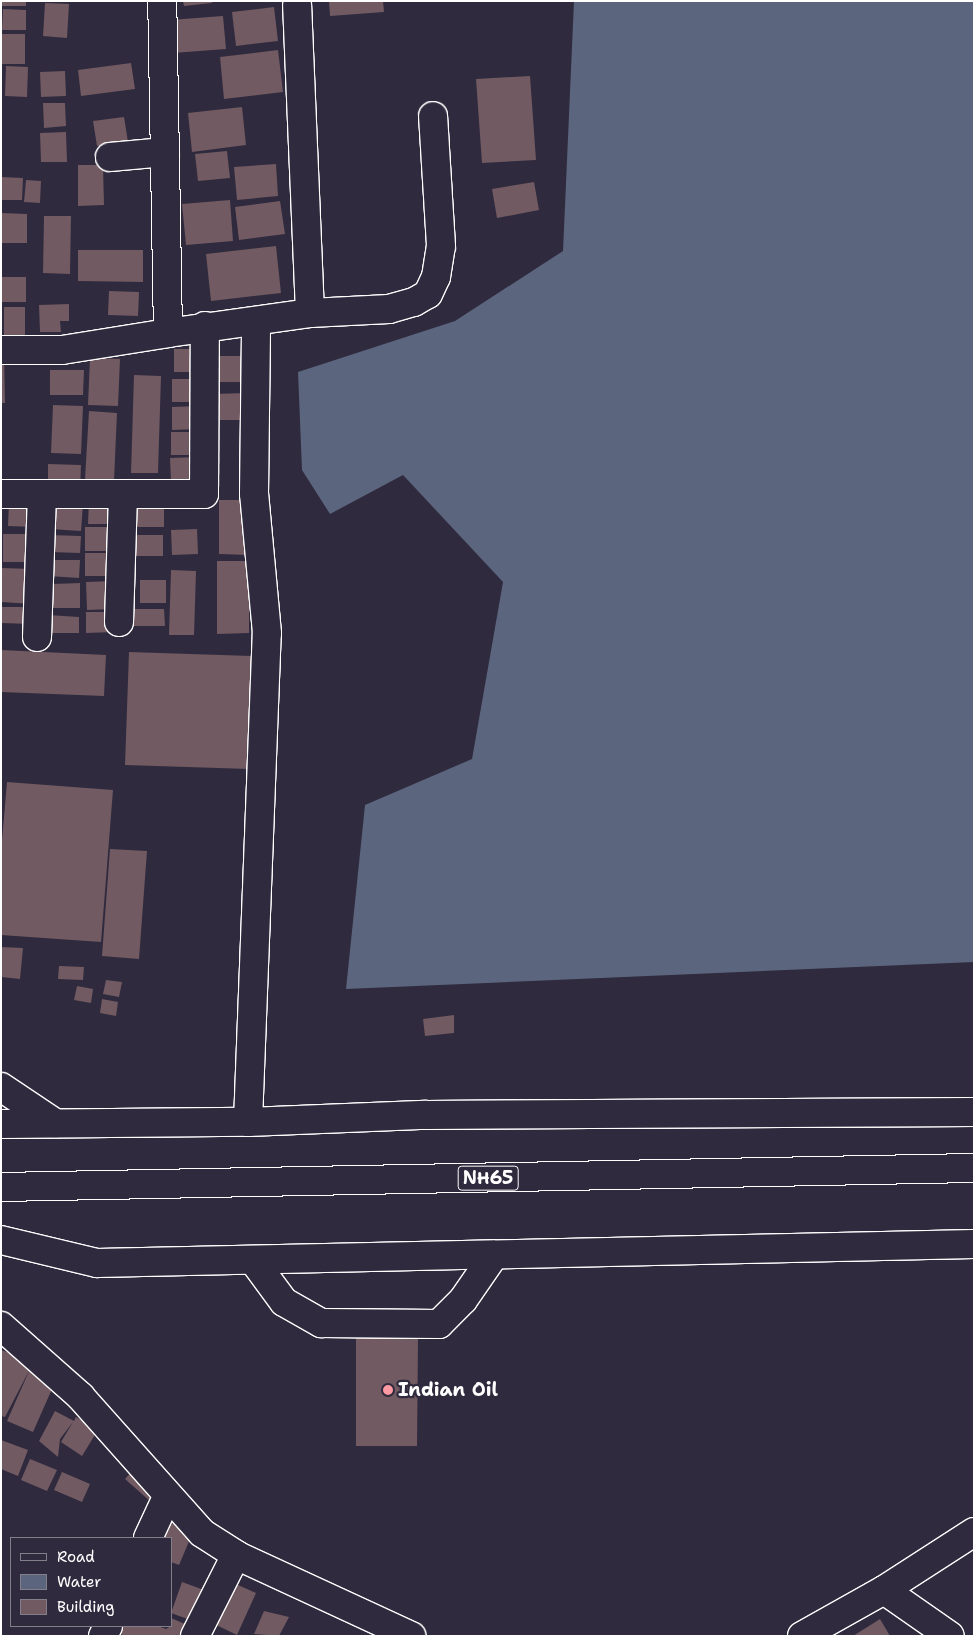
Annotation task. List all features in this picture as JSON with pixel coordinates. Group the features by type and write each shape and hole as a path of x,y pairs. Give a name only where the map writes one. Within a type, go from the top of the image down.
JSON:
{"main road":[{"path":"162,1 168,332"},
{"path":"297,5 310,313"},
{"path":"1,350 62,350 205,326 310,313 389,309 414,302 428,294 436,277 441,246 433,116"},
{"path":"110,157 165,152"},
{"path":"248,1122 267,633 254,494 256,321"},
{"path":"1,494 123,496 204,494 205,326"},
{"path":"37,637 42,496"},
{"path":"120,622 123,496"},
{"path":"1,1087 56,1123"},
{"path":"1,1124 248,1122 426,1115 974,1112"},
{"name":"NH65","path":"1,1187 974,1168"},
{"path":"1,1240 97,1263 974,1244"},
{"path":"253,1260 284,1302 321,1323 439,1324 463,1300 494,1255"},
{"path":"1,1326 80,1396 202,1533 236,1555 411,1636"},
{"path":"148,1537 168,1495"},
{"path":"802,1636 884,1590 974,1532"},
{"path":"195,1636 236,1555"},
{"path":"884,1590 950,1636"}],"water":[{"path":"574,1 974,1 974,962 346,989 365,805 472,759 503,582 403,475 330,514 302,470 298,372 455,321 563,251"}],"building":[{"path":"1,1 26,1 26,6 1,6"},
{"path":"183,1 212,1 212,3 184,6"},
{"path":"329,1 383,1 384,12 330,16"},
{"path":"45,3 69,4 67,38 43,36"},
{"path":"274,7 278,41 236,46 232,12"},
{"path":"3,9 26,10 26,30 2,30"},
{"path":"223,16 226,49 173,53 170,20"},
{"path":"2,34 25,34 25,64 2,64"},
{"path":"278,50 283,92 224,99 220,57"},
{"path":"131,63 135,89 81,96 78,70"},
{"path":"6,66 28,67 27,97 5,96"},
{"path":"65,71 66,96 41,97 40,72"},
{"path":"530,76 536,160 482,163 476,79"},
{"path":"43,103 65,103 66,126 44,128"},
{"path":"242,107 246,145 192,152 188,113"},
{"path":"124,117 128,142 97,146 93,121"},
{"path":"66,132 67,162 41,162 40,133"},
{"path":"227,151 230,178 198,181 195,154"},
{"path":"276,164 278,196 237,200 234,167"},
{"path":"78,165 103,165 104,205 78,206"},
{"path":"1,177 23,178 22,200 1,200"},
{"path":"26,180 41,181 40,203 24,202"},
{"path":"534,182 539,210 497,218 492,189"},
{"path":"230,200 233,241 186,245 182,204"},
{"path":"280,201 285,234 239,240 235,207"},
{"path":"1,213 27,214 27,243 1,243"},
{"path":"44,216 71,216 70,274 43,273"},
{"path":"276,246 281,293 211,301 206,254"},
{"path":"78,250 143,250 143,282 78,281"},
{"path":"1,277 26,277 26,302 1,302"},
{"path":"109,291 139,292 138,316 108,315"},
{"path":"69,304 69,321 60,321 61,332 40,332 39,305"},
{"path":"4,307 25,307 25,335 4,335"},
{"path":"174,349 200,349 200,372 174,372"},
{"path":"1,355 4,355 5,403 1,403"},
{"path":"216,356 248,356 248,382 216,382"},
{"path":"90,358 120,359 118,406 88,405"},
{"path":"50,370 84,370 83,395 50,395"},
{"path":"134,375 161,376 158,473 131,473"},
{"path":"172,379 198,379 198,402 172,402"},
{"path":"246,393 246,420 214,420 214,394"},
{"path":"53,405 83,406 81,454 51,453"},
{"path":"199,406 199,429 172,430 172,407"},
{"path":"89,411 117,413 114,481 85,479"},
{"path":"171,432 198,432 198,455 171,455"},
{"path":"197,457 197,480 171,481 170,458"},
{"path":"48,464 81,465 80,490 48,490"},
{"path":"89,499 117,500 117,524 88,524"},
{"path":"219,500 250,500 249,555 219,554"},
{"path":"9,502 35,502 34,527 8,526"},
{"path":"52,502 83,504 81,531 50,529"},
{"path":"134,503 164,503 164,527 134,527"},
{"path":"85,527 115,527 115,551 85,551"},
{"path":"197,529 198,554 172,555 171,530"},
{"path":"3,534 33,534 33,562 3,562"},
{"path":"49,535 81,536 80,553 49,552"},
{"path":"135,535 163,535 163,556 134,556"},
{"path":"85,553 116,553 116,576 85,576"},
{"path":"49,560 80,560 79,578 48,576"},
{"path":"217,561 249,561 249,633 217,634"},
{"path":"2,568 32,569 32,604 1,602"},
{"path":"171,570 196,571 194,635 169,635"},
{"path":"140,580 166,580 166,603 140,603"},
{"path":"114,581 115,609 87,610 86,582"},
{"path":"80,583 80,608 53,608 53,584"},
{"path":"1,607 31,607 31,624 1,623"},
{"path":"134,609 164,609 165,626 134,626"},
{"path":"86,612 114,612 114,632 86,633"},
{"path":"48,615 79,617 79,633 48,633"},
{"path":"1,650 106,655 104,696 1,692"},
{"path":"129,652 252,656 249,769 125,765"},
{"path":"7,782 113,790 101,942 1,935 1,852"},
{"path":"110,849 147,851 139,959 102,956"},
{"path":"1,947 23,948 20,979 1,977"},
{"path":"59,966 84,967 83,980 58,979"},
{"path":"106,980 122,982 119,997 103,994"},
{"path":"77,986 93,989 91,1003 74,1000"},
{"path":"102,999 118,1002 116,1016 100,1013"},
{"path":"454,1015 454,1033 425,1036 423,1019"},
{"path":"356,1338 418,1338 417,1446 356,1446"},
{"path":"1,1350 33,1361 56,1380 33,1432 7,1421 30,1369 5,1417 1,1416"},
{"path":"55,1411 74,1421 76,1417 98,1430 82,1456 61,1442 73,1422 60,1439 58,1457 39,1441"},
{"path":"1,1440 28,1450 18,1476 1,1469"},
{"path":"30,1459 57,1470 47,1491 21,1480"},
{"path":"135,1468 161,1490 151,1502 125,1479"},
{"path":"62,1472 90,1484 82,1502 54,1490"},
{"path":"166,1521 193,1532 179,1565 172,1562 172,1537 158,1537"},
{"path":"229,1581 256,1593 237,1635 210,1622"},
{"path":"182,1582 204,1590 193,1621 172,1613"},
{"path":"264,1611 289,1617 279,1636 254,1634"},
{"path":"172,1618 192,1627 189,1636 125,1636 117,1632 119,1627 161,1627 166,1629 172,1627"},
{"path":"880,1619 890,1636 853,1636"}],"place":[{"name":"Indian Oil","path":"388,1390"}]}
